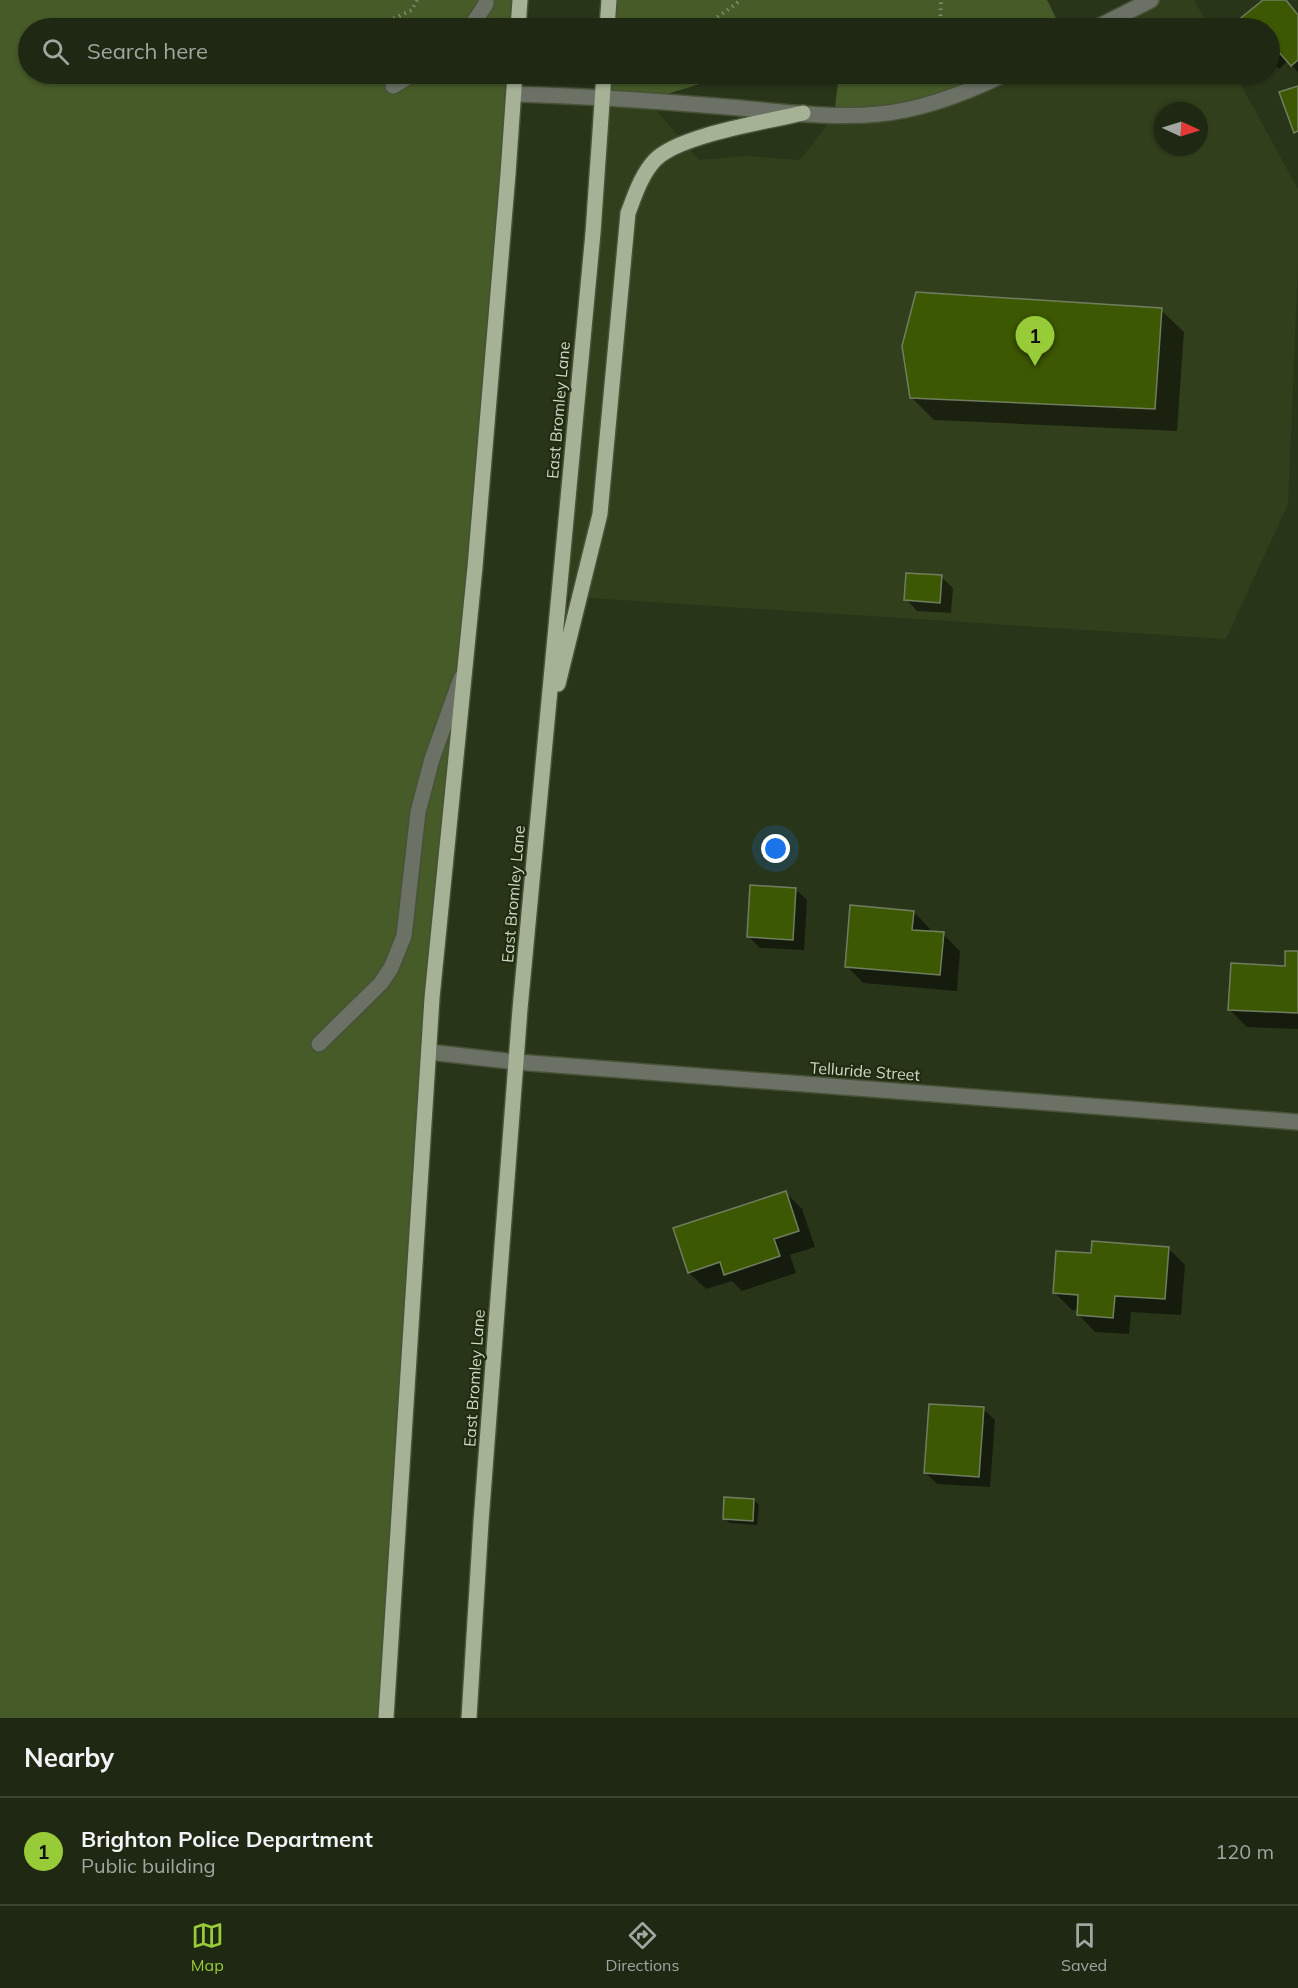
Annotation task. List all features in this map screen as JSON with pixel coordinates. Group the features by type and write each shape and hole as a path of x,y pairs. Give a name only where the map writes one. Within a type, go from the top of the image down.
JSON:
{"main road":[{"path":"519,18 520,0"},
{"path":"608,18 609,0"},
{"path":"386,1718 432,998 475,567 514,84"},
{"name":"East Bromley Lane","path":"469,1718 481,1522 517,1062 593,232 604,84"},
{"path":"547,731 600,514 628,213 641,181 653,162 667,149 718,132 802,113"}],"street":[{"path":"477,18 486,4 486,0"},
{"path":"1115,18 1150,0"},
{"path":"514,94 603,96 834,116 880,114 925,106 984,84"},
{"path":"318,1044 381,983 391,968 404,936 418,812 432,759 463,673"},
{"name":"Telluride Street","path":"429,1052 517,1062 1298,1122"}],"path":[{"path":"395,18 412,10 417,0"},
{"path":"717,18 741,0"},
{"path":"940,18 941,0"}],"shaded area":[{"path":"0,0 520,0 519,18 18,18 18,84 514,84 463,673 381,1718 0,1718"},
{"path":"608,0 1047,0 1056,18 607,18"},
{"path":"1151,0 1194,0 1204,18 1115,18"},
{"path":"604,84 700,84 647,100 603,96"},
{"path":"838,84 980,84 925,106 834,116"},
{"path":"964,84 1240,84 1298,189 1298,264 1288,504 1226,639 559,596 603,96 647,100 699,160 746,156 800,160 834,116"}],"building":[{"path":"1263,0 1286,0 1298,15 1298,60 1291,66 1280,53 1280,18 1241,18"},
{"path":"1298,86 1298,131 1294,133 1279,92"},
{"path":"916,292 1162,308 1155,409 910,398 902,346"},
{"path":"906,573 942,575 940,603 904,600"},
{"path":"750,885 796,888 793,940 747,937"},
{"path":"850,905 914,911 912,930 944,932 940,975 845,967"},
{"path":"1285,951 1298,951 1298,1013 1228,1010 1231,963 1285,966"},
{"path":"786,1191 799,1231 774,1239 780,1256 724,1275 720,1262 688,1273 673,1228"},
{"path":"1092,1241 1169,1247 1165,1299 1115,1296 1113,1318 1077,1315 1078,1295 1053,1293 1056,1251 1091,1253"},
{"path":"929,1404 984,1407 979,1477 924,1473"},
{"path":"724,1497 754,1499 753,1521 723,1519"}],"place":[{"name":"Brighton Police Department","path":"1035,366"}]}
